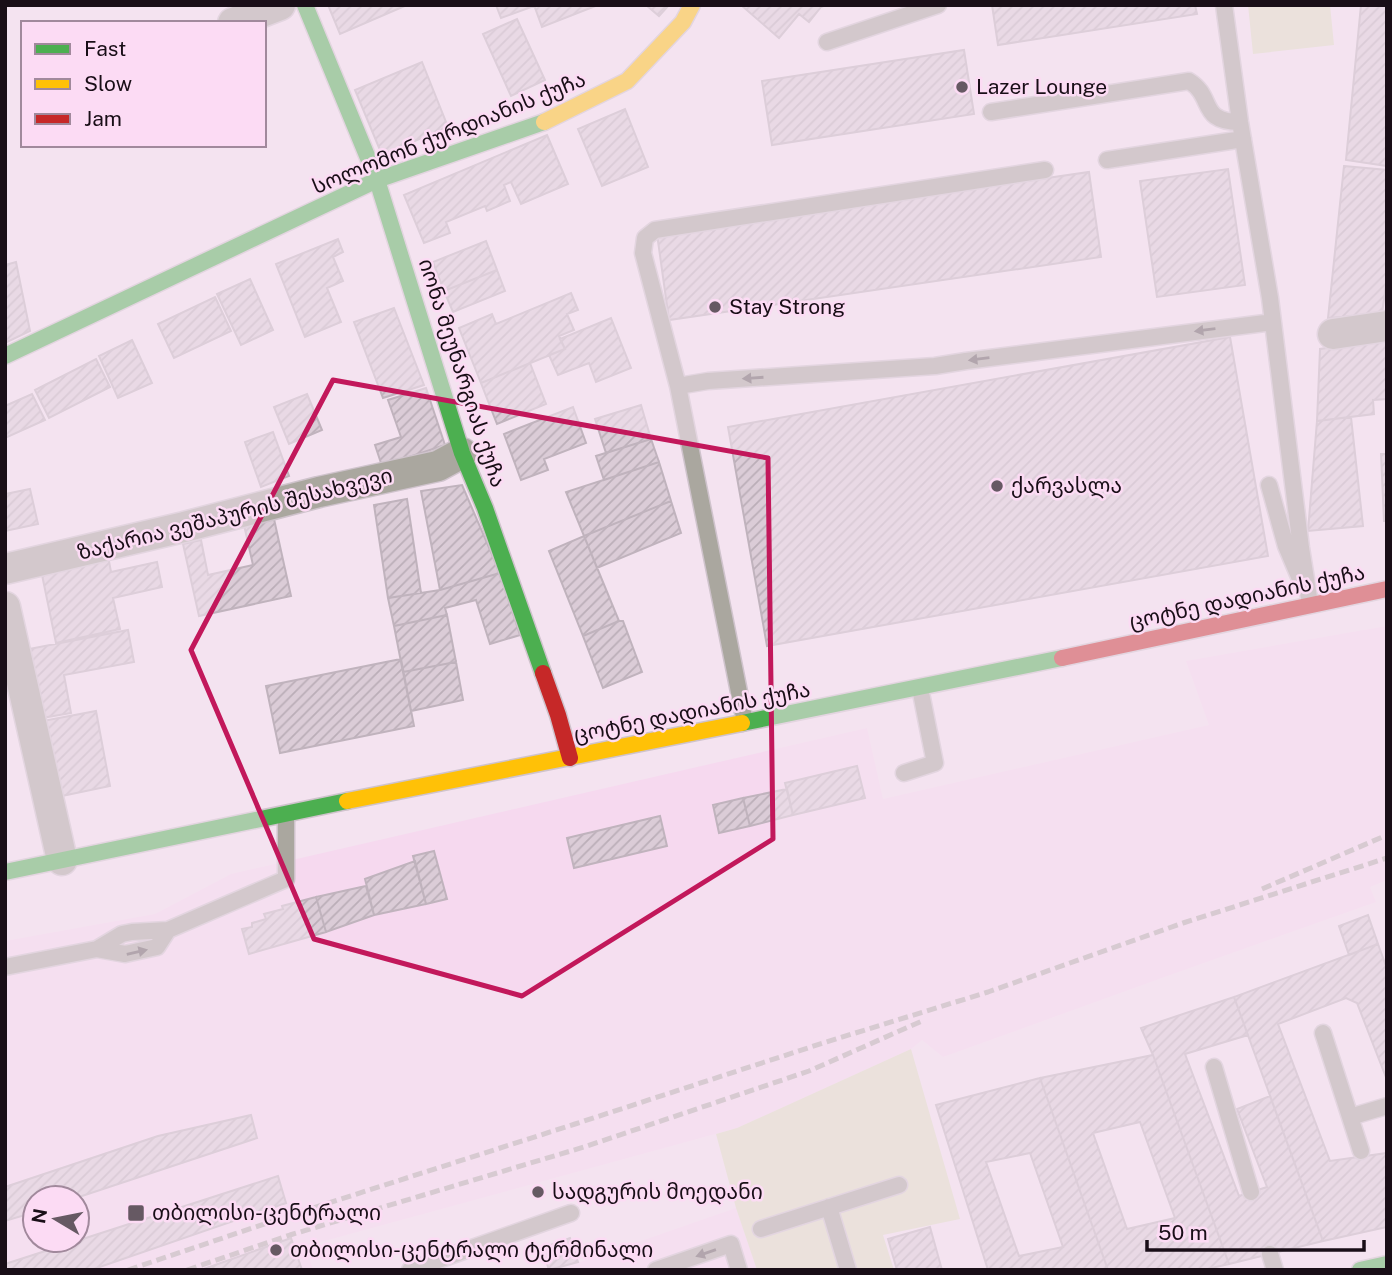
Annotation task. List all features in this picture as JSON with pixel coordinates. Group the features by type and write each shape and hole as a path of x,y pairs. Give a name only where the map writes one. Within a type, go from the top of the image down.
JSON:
{"street":[{"path":"238,21 280,5"},
{"name":"იონა მეუნარგიას ქუჩა","path":"305,5 377,180 463,453 558,715 569,758"},
{"name":"სოლომონ ქურდიანის ქუჩა","path":"5,356 377,180 537,125 627,81 682,22 692,5"},
{"path":"1333,334 1387,326"},
{"name":"ზაქარია ვეშაპურის შესახვევი","path":"5,569 319,492 438,466 463,453"},
{"name":"ცოტნე დადიანის ქუჩა","path":"5,872 920,687 1387,589"},
{"path":"5,607 62,860"},
{"path":"1360,1270 1387,1264"}],"lane":[{"path":"1224,5 1273,322 1310,604"},
{"path":"827,42 936,6"},
{"path":"991,112 1189,81 1197,86 1217,119 1240,122"},
{"path":"1107,160 1243,139"},
{"path":"745,722 678,386 643,253 645,238 655,230 1045,170"},
{"path":"678,386 708,381 935,366 1273,322"},
{"path":"1269,485 1286,546 1310,604"},
{"path":"904,773 935,763 920,687"},
{"path":"5,967 97,949 125,954 157,947 168,930 286,878 286,814"},
{"path":"1323,1033 1361,1151"},
{"path":"1214,1067 1251,1192"},
{"path":"1350,1117 1387,1106"},
{"path":"761,1229 899,1185"},
{"path":"829,1207 848,1270"},
{"path":"410,1270 570,1213"},
{"path":"656,1270 731,1244 739,1270"}],"highlighted area":[{"path":"333,380 768,458 773,839 522,996 314,939 191,650"}],"shaded area":[{"path":"1387,626 1387,880 1370,887 1376,902 943,1057 922,1040 911,1049 737,1128 306,1246 313,1270 5,1270 5,941 155,914 231,874 867,728 883,799 1209,725 1186,661"},
{"path":"736,1208 757,1270 570,1270 569,1266"}],"green space":[{"path":"1248,5 1330,5 1334,45 1253,54"},
{"path":"911,1049 960,1219 883,1235 894,1270 757,1270 736,1208 716,1134 737,1128"}],"building":[{"path":"328,5 407,5 340,34"},
{"path":"496,5 534,5 534,6 501,18"},
{"path":"534,5 598,5 542,27"},
{"path":"646,5 669,5 659,16"},
{"path":"741,5 826,5 821,7 809,22 799,14 779,38"},
{"path":"992,5 1195,5 1197,14 998,45"},
{"path":"1361,5 1387,5 1387,166 1346,160"},
{"path":"517,19 545,80 511,96 483,34"},
{"path":"964,50 974,114 772,145 762,81"},
{"path":"422,62 448,127 382,155 355,90"},
{"path":"625,109 648,167 602,186 578,129"},
{"path":"547,135 568,184 521,204 511,182 504,185 510,201 487,211 485,206 446,222 450,233 424,243 404,195"},
{"path":"1344,166 1387,170 1387,277 1382,314 1328,318"},
{"path":"1228,169 1245,285 1157,297 1140,181"},
{"path":"1089,172 1101,257 669,320 657,234"},
{"path":"338,239 343,252 333,257 343,281 327,288 341,322 305,337 276,264"},
{"path":"486,241 497,270 444,291 433,262"},
{"path":"16,262 30,331 5,343 5,265"},
{"path":"497,270 505,291 453,312 444,291"},
{"path":"250,279 273,330 241,345 217,294"},
{"path":"571,293 578,310 567,314 574,330 559,336 565,349 481,383 459,328 492,314 496,324"},
{"path":"215,297 231,331 174,358 158,324"},
{"path":"394,308 424,385 383,398 354,322"},
{"path":"611,318 631,368 596,382 589,363 558,375 549,355 565,349 560,339"},
{"name":"ქარვასლა","path":"1230,337 1268,556 767,646 728,427"},
{"path":"132,340 152,383 118,398 99,356"},
{"path":"1387,340 1387,399 1373,400 1374,414 1317,421 1320,349"},
{"path":"96,359 110,387 49,418 35,390"},
{"path":"530,363 546,404 497,424 481,383"},
{"path":"426,388 445,445 382,466 375,445 401,437 388,400"},
{"path":"32,394 45,420 5,438 5,406"},
{"path":"307,394 322,430 289,444 274,407"},
{"path":"641,405 651,439 606,453 595,419"},
{"path":"573,407 586,443 544,459 548,470 521,480 504,434"},
{"path":"1351,417 1363,526 1308,531 1317,421"},
{"path":"273,432 289,476 261,487 245,442"},
{"path":"651,439 659,462 604,480 596,456"},
{"path":"1381,454 1387,454 1387,521 1384,521"},
{"path":"659,462 671,501 584,536 566,492"},
{"path":"462,485 500,573 440,590 421,491"},
{"path":"30,489 38,524 5,531 5,494"},
{"path":"407,499 421,593 388,598 374,505"},
{"path":"671,501 681,533 597,568 584,536"},
{"path":"274,519 291,596 199,616 183,544 201,540 208,575 253,565 244,525"},
{"path":"584,536 619,621 583,636 549,551"},
{"path":"108,556 111,572 157,562 162,587 113,598 120,629 56,643 41,570"},
{"path":"500,573 520,635 490,644 476,600 445,608 447,615 394,626 388,598 440,590"},
{"path":"447,615 456,662 403,672 394,626"},
{"path":"623,621 642,672 603,688 583,636"},
{"path":"128,630 134,662 64,675 71,713 42,718 29,649"},
{"path":"401,659 414,726 280,753 266,686"},
{"path":"456,662 463,700 411,711 403,672"},
{"path":"96,711 110,786 57,797 43,721"},
{"path":"857,766 865,798 793,815 785,783"},
{"path":"787,789 793,815 750,826 743,798"},
{"path":"743,798 750,826 719,833 713,805"},
{"path":"660,816 667,846 574,868 567,838"},
{"path":"434,851 447,899 426,904 413,856"},
{"path":"415,861 426,904 374,915 365,879"},
{"path":"366,886 374,915 326,932 316,897"},
{"path":"316,897 326,932 249,954 242,929 266,919 264,914 283,909 282,906"},
{"path":"1368,915 1378,944 1349,955 1339,926"},
{"path":"1378,944 1387,969 1387,1080 1357,1003 1346,998 1278,1024 1330,1161 1387,1153 1387,1227 1323,1241 1234,997"},
{"path":"1234,997 1248,1035 1185,1054 1239,1196 1267,1187 1237,1109 1270,1096 1323,1241 1229,1264 1141,1028"},
{"path":"1153,1055 1229,1264 1203,1270 1108,1270 1040,1078","holes":["1140,1122 1175,1218 1127,1229 1093,1133"]},
{"path":"1040,1078 1108,1270 988,1270 936,1105","holes":["1030,1153 1063,1247 1019,1256 986,1162"]},
{"path":"251,1115 257,1138 91,1193 91,1184 21,1184 21,1216 5,1221 5,1187 158,1136"},
{"path":"278,1176 286,1203 91,1270 5,1270 5,1264 36,1254 91,1254 91,1236"},
{"path":"930,1227 942,1270 897,1270 888,1239"},
{"name":"თბილისი-ცენტრალი ტერმინალი","path":"291,1238 302,1270 201,1270"},
{"path":"570,1238 578,1262 549,1270 542,1248"}],"railway":[{"path":"1262,889 1387,835"},
{"path":"128,1270 823,1043 988,992 1183,923 1387,858"},
{"path":"187,1270 290,1235 584,1147 809,1071 922,1021"}],"traffic: fast":[{"path":"305,5 377,180 462,453 485,508 543,673"},
{"path":"5,356 377,180 544,122"},
{"path":"742,723 1062,658"},
{"path":"5,872 347,801"},
{"path":"1360,1270 1387,1264"}],"traffic: slow":[{"path":"544,122 627,81 683,22 692,5"},
{"path":"347,801 742,723"}],"traffic: jam":[{"path":"1062,658 1387,589"},
{"path":"543,673 570,758"}],"place":[{"name":"Lazer Lounge","path":"962,87"},
{"name":"Stay Strong","path":"715,307"},
{"name":"ქარვასლა","path":"997,486"},
{"name":"სადგურის მოედანი","path":"538,1192"},
{"name":"თბილისი-ცენტრალი","path":"136,1213"},
{"name":"თბილისი-ცენტრალი ტერმინალი","path":"276,1250"}]}
